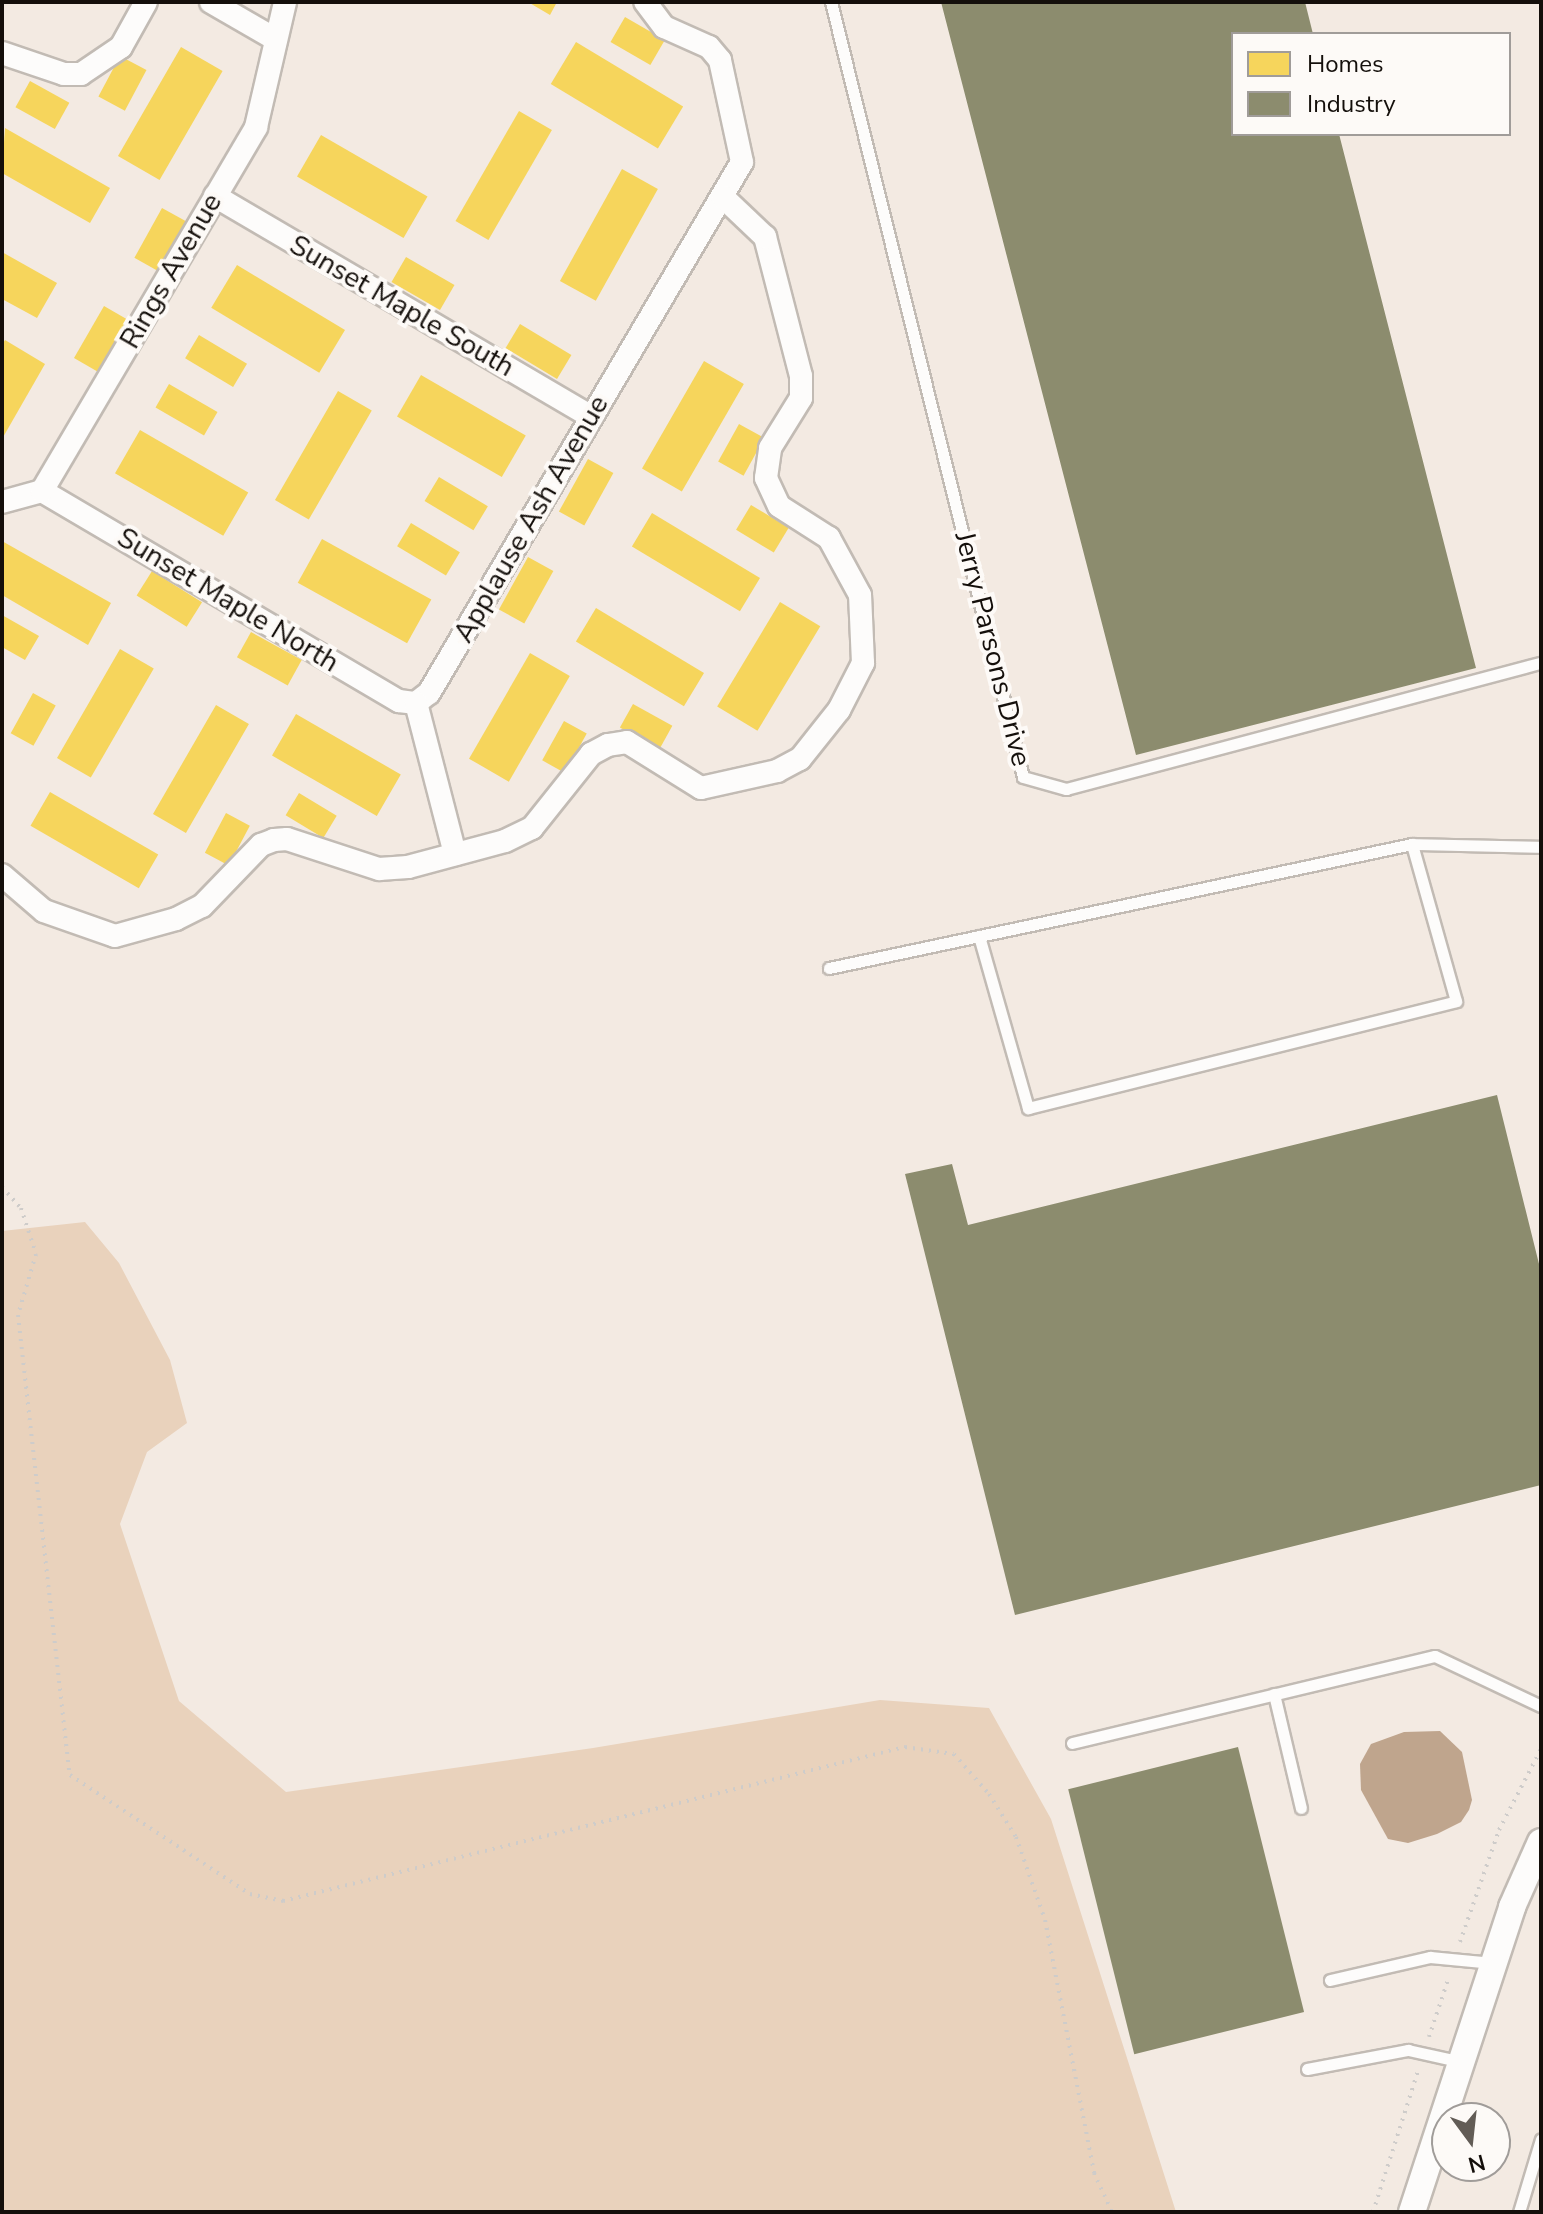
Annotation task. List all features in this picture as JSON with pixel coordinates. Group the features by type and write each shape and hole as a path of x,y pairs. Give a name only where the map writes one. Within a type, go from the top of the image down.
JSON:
{"street":[{"path":"2,53 64,74 81,74 121,47 146,2"},
{"path":"211,2 275,39"},
{"name":"Rings Avenue","path":"42,491 256,127 285,2"},
{"name":"Applause Ash Avenue","path":"416,703 429,693 742,162 720,60 709,47 664,27 645,2"},
{"name":"Sunset Maple South","path":"215,196 590,416"},
{"path":"2,875 44,911 115,936 176,919 202,906 252,854 274,840 287,839 379,869 455,854 532,828 591,754 608,745 627,742 701,788 777,771 800,759 839,710 863,663 860,595 829,538 779,506 766,478 770,448 801,398 801,376 765,237 723,197"},
{"path":"2,502 42,491"},
{"name":"Sunset Maple North","path":"42,491 399,701 416,703"},
{"path":"416,703 455,854"},
{"path":"1416,2210 1494,1963 1541,1842"}],"lane":[{"name":"Jerry Parsons Drive","path":"831,2 1023,777 1066,789 1541,663"},
{"path":"829,968 1412,844 1541,847"},
{"path":"979,936 1028,1108 1456,1001 1412,844"},
{"path":"1072,1743 1435,1656 1541,1706"},
{"path":"1274,1694 1301,1808"},
{"path":"1330,1980 1430,1957 1456,1955 1494,1963"},
{"path":"1307,2069 1408,2050 1462,2063"},
{"path":"1519,2212 1541,2139"}],"path":[{"path":"2,1187 21,1208 36,1254 18,1315 70,1775 250,1894 283,1901 905,1747 954,1754 989,1794 1016,1837 1045,1920 1094,2173 1112,2212"}],"shaded area":[{"path":"85,1222 119,1263 170,1360 187,1423 147,1452 120,1524 179,1701 286,1792 593,1748 880,1700 989,1708 1051,1819 1176,2212 2,2212 2,1231"},
{"path":"1440,1731 1462,1752 1472,1800 1469,1810 1461,1822 1437,1834 1408,1843 1388,1839 1361,1790 1360,1764 1371,1744 1404,1732"}],"building: Homes":[{"path":"528,2 557,2 550,15"},
{"path":"625,17 665,40 650,65 610,42"},
{"path":"576,42 683,106 658,148 551,84"},
{"path":"181,47 223,71 160,180 118,156"},
{"path":"120,56 146,70 125,111 98,97"},
{"path":"30,81 69,103 55,129 15,107"},
{"path":"519,111 552,130 488,240 456,221"},
{"path":"5,128 110,188 90,223 2,173"},
{"path":"321,135 428,196 404,238 297,177"},
{"path":"622,169 658,189 596,301 560,281"},
{"path":"162,208 187,222 160,272 134,258"},
{"path":"2,252 57,283 37,318 2,299"},
{"path":"406,257 454,285 440,310 392,282"},
{"path":"237,265 345,330 319,373 211,308"},
{"path":"104,306 128,320 98,372 74,358"},
{"path":"520,324 571,355 557,379 506,348"},
{"path":"199,335 247,364 233,387 185,358"},
{"path":"5,340 45,364 2,439 2,345"},
{"path":"704,361 744,384 682,491 642,468"},
{"path":"421,375 526,436 502,477 397,417"},
{"path":"169,384 217,412 204,435 156,407"},
{"path":"338,391 372,410 309,520 275,500"},
{"path":"739,424 764,438 744,476 718,462"},
{"path":"140,430 248,492 223,536 115,473"},
{"path":"588,459 613,473 584,526 559,511"},
{"path":"439,477 488,506 473,530 425,501"},
{"path":"751,505 789,528 774,553 736,530"},
{"path":"652,513 760,578 740,611 632,546"},
{"path":"411,523 460,552 446,576 397,546"},
{"path":"322,539 431,600 407,643 298,583"},
{"path":"2,541 111,603 88,645 2,595"},
{"path":"528,557 553,571 524,624 499,609"},
{"path":"152,571 202,602 187,627 137,596"},
{"path":"780,602 820,626 757,731 717,707"},
{"path":"596,608 704,673 684,706 576,641"},
{"path":"2,615 39,636 25,660 2,647"},
{"path":"251,632 302,660 288,685 237,657"},
{"path":"120,649 154,668 91,778 57,758"},
{"path":"530,653 570,676 509,782 469,759"},
{"path":"33,693 56,706 33,746 11,733"},
{"path":"633,704 672,726 659,749 620,728"},
{"path":"216,705 249,724 186,833 153,814"},
{"path":"296,714 401,774 377,816 272,756"},
{"path":"564,721 587,734 565,773 542,760"},
{"path":"50,792 158,854 139,888 30,826"},
{"path":"299,793 337,816 323,838 286,815"},
{"path":"226,813 250,826 229,865 205,853"}],"building: Industry":[{"path":"941,2 1305,2 1312,32 1231,32 1231,136 1340,136 1476,668 1136,755"},
{"path":"1497,1095 1541,1272 1541,1485 1015,1615 905,1174 952,1164 968,1225"},
{"path":"1238,1747 1304,2012 1134,2054 1068,1789"}]}
